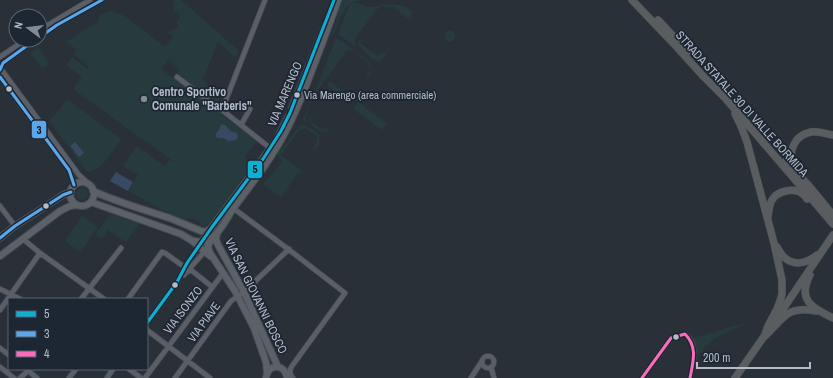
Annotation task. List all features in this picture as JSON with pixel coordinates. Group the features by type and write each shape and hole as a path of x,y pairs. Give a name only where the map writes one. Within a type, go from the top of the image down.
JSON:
{"highway":[{"name":"STRADA STATALE 30 DI VALLE BORMIDA","path":"632,0 725,98 831,219"},
{"name":"STRADA STATALE 30 DI VALLE BORMIDA","path":"639,0 810,187 831,219"},
{"path":"703,76 736,116 741,126 747,142 774,242 782,280 782,294 764,337"},
{"path":"802,179 791,159 793,144 803,135 810,132 833,136"},
{"path":"768,220 770,206 774,197 780,193 790,190 802,194 821,214 831,219"},
{"path":"735,378 833,235"},
{"path":"774,242 787,260 799,263 805,263 824,248"},
{"path":"818,311 808,301 805,285 824,248"},
{"path":"764,337 777,322 790,312 797,310 806,309 818,311 833,318"}],"main road":[{"name":"VIA MARENGO","path":"207,242 212,227 281,131 290,113 334,0"},
{"path":"207,242 234,208 275,150 286,131 310,74 338,0"},
{"path":"0,238 63,195 70,192 74,185 82,182 135,207 198,230 206,232 212,227"},
{"path":"0,256 70,206 84,206 91,202 93,199 92,188"},
{"path":"70,192 72,200 77,205"},
{"path":"91,202 163,227 196,242 207,242"},
{"path":"198,230 207,242 217,264"},
{"name":"VIA SAN GIOVANNI BOSCO","path":"266,376 266,362 254,328 238,297 212,257 207,242 216,239 218,246 244,292 278,367 290,377"},
{"name":"VIA SAN GIOVANNI BOSCO","path":"266,376 272,368 278,367"}],"street":[{"path":"48,25 90,0"},
{"path":"48,31 102,0"},
{"path":"222,110 265,0"},
{"path":"0,57 14,48"},
{"path":"25,48 1,66 24,105 69,171 74,185"},
{"path":"0,77 79,175 92,188"},
{"path":"177,77 270,148"},
{"path":"241,125 250,109"},
{"path":"0,206 16,226"},
{"path":"234,208 345,293 291,367 290,377"},
{"path":"23,239 102,298"},
{"path":"177,282 194,253 196,246 192,240"},
{"path":"194,253 207,242"},
{"path":"148,322 177,282 199,257 207,242"},
{"path":"82,298 121,248"},
{"name":"VIA PIAVE","path":"175,378 231,301 244,292 289,249"},
{"path":"129,298 162,252 183,266 188,263"},
{"path":"0,310 40,253"},
{"path":"199,257 206,254 217,264"},
{"path":"186,272 190,270 211,286 214,285"},
{"name":"VIA ISONZO","path":"145,378 223,273"},
{"path":"0,290 18,298"},
{"path":"148,331 210,378"},
{"path":"642,378 670,339 673,336 686,334 693,346 694,358 690,378"},
{"path":"0,348 8,354"},
{"path":"471,378 481,368 489,367 494,362 491,357 486,357 482,360 476,372"},
{"path":"482,360 482,365 489,367 494,378"},
{"path":"0,367 14,378"},
{"path":"20,378 28,370 37,378"},
{"path":"69,378 75,370"},
{"path":"130,370 141,378"}],"green space":[{"path":"174,0 181,0 239,51 236,58 218,42 203,79 220,99 218,105 177,72 179,69 168,60 161,69 257,141 245,156 250,169 209,223 205,226 199,225 200,221 189,218 183,221 128,191 138,175 123,166 137,146 164,166 170,160 174,163 178,157 174,162 73,89 82,77 66,65 72,57 88,69 89,67 73,54 76,49 66,42 94,24 97,25 98,19 101,15 111,11 123,15 165,47 173,37 167,32 179,27 176,20 180,19 178,12 175,13 173,5"},
{"path":"340,0 360,1 350,4 346,8 340,18 334,34 331,36 337,19"},
{"path":"354,2 369,7 398,5 411,10 413,13 410,20 392,6 390,8 384,6 379,7 356,37 355,46 338,34 349,6"},
{"path":"448,31 452,31 454,32 454,40 448,41 445,38 445,34"},
{"path":"337,38 369,61 371,70 368,77 366,76 370,70 369,66 367,65 369,63 352,50 350,52 347,50 324,82 320,79"},
{"path":"361,39 362,40 360,43 378,56 385,53 390,48 382,60 375,60 359,46 358,43"},
{"path":"39,48 50,64 42,69 30,53"},
{"path":"320,80 323,83 309,107 306,122 303,120"},
{"path":"330,81 352,98 349,102 327,86"},
{"path":"67,99 121,139 103,164 87,172 49,121"},
{"path":"358,102 387,124 382,130 353,109"},
{"path":"309,117 311,119 310,121 323,130 324,128 329,129 334,123 328,131 321,132 311,124 309,120"},
{"path":"301,124 318,133 320,142 315,151 313,149 318,137 305,128 302,130 301,129 281,155 304,172 302,174 299,172 281,197 263,184 283,161 278,157 278,153"},
{"path":"84,188 87,189 87,199 80,200 77,199 76,192 77,189"},
{"path":"110,214 140,224 126,242 108,230 102,239 95,235"},
{"path":"82,216 98,227 80,252 65,241"},
{"path":"748,322 713,340 707,345 697,360 695,360 690,335 692,335 693,338"}],"water":[{"path":"222,124 230,131 237,133 238,137 236,140 228,141 224,138 216,137 216,133"},
{"path":"75,142 84,153 79,157 71,147 71,145"},
{"path":"116,172 133,182 128,191 110,181"}],"transit line":[{"name":"3","path":"48,31 102,0"},
{"name":"5","path":"148,322 177,282 187,263 212,227 263,159 281,131 290,113 334,0"},
{"name":"3","path":"0,70 3,63 24,48"},
{"name":"3","path":"0,77 69,170 74,185"},
{"name":"3","path":"0,238 15,226 63,195 71,192"},
{"name":"4","path":"642,378 671,338 685,334 692,344 694,355 690,378"}],"place":[{"name":"Via Marengo (area commerciale)","path":"297,95"},
{"name":"Centro Sportivo Comunale \"Barberis\"","path":"144,99"}]}
